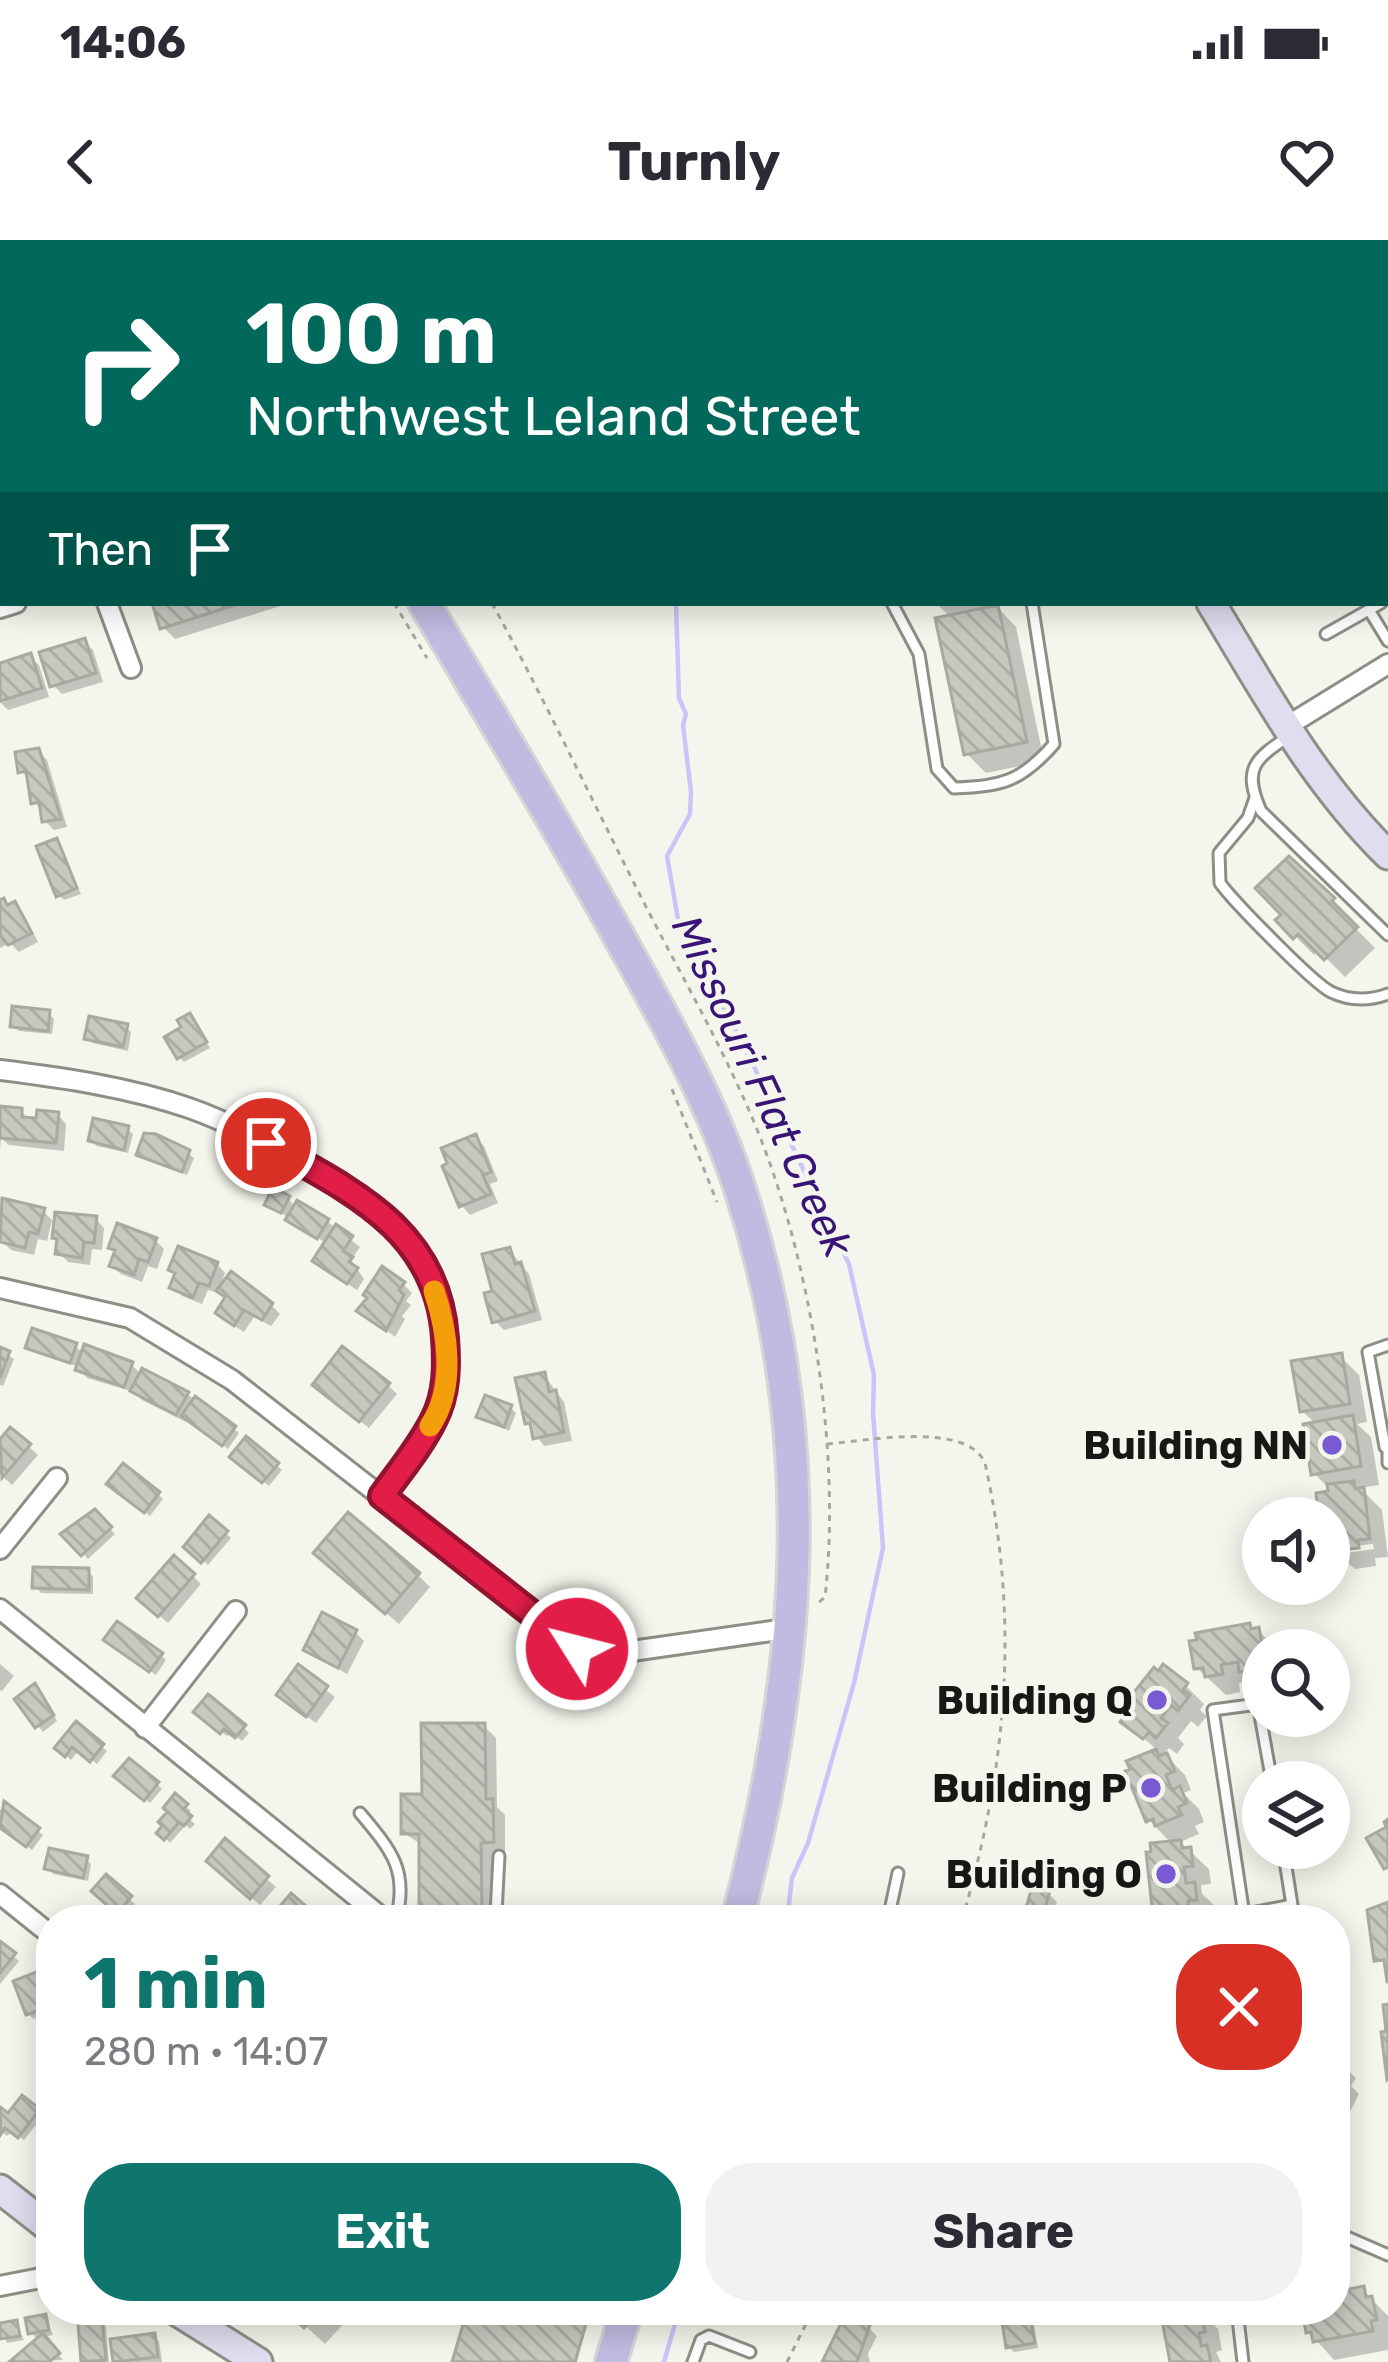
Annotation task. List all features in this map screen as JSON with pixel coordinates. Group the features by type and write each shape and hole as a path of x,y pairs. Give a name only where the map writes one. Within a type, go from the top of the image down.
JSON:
{"main road":[{"path":"426,606 653,998 701,1092 738,1184 767,1285 789,1409 796,1498 792,1618 777,1738 740,1905"},
{"path":"1213,606 1286,732 1358,826 1388,855"},
{"path":"0,2189 36,2217"},
{"path":"202,2325 259,2362"},
{"path":"611,2362 622,2325"}],"street":[{"path":"108,606 131,668"},
{"path":"1286,732 1388,664"},
{"path":"0,1070 86,1081 189,1108 266,1143 350,1190 396,1224 426,1267 444,1319 448,1370 435,1418 382,1496"},
{"path":"0,1288 130,1318 232,1380 577,1649 611,1654 792,1618"},
{"path":"0,1550 57,1478"},
{"path":"0,1609 366,1905"},
{"path":"145,1728 236,1611"},
{"path":"0,1894 36,1923"},
{"path":"0,2286 36,2279"}],"lane":[{"path":"894,606 919,654 938,769 954,788 1009,783 1038,763 1054,744 1032,606"},
{"path":"1326,634 1375,606"},
{"path":"1369,610 1388,640"},
{"path":"1286,732 1253,766 1255,797 1248,818 1219,853 1220,883 1327,991 1352,999 1374,1000 1388,994"},
{"path":"1255,797 1262,811 1388,935"},
{"path":"1388,1345 1368,1352 1388,1463"},
{"path":"1237,1905 1211,1712 1258,1704 1268,1761"},
{"path":"361,1813 394,1855 400,1905"},
{"path":"496,1905 499,1856"},
{"path":"1286,1869 1292,1905"},
{"path":"891,1905 898,1873"},
{"path":"1350,2239 1388,2255"},
{"path":"1239,2325 1243,2362"},
{"path":"693,2362 701,2340 709,2336 750,2352"}],"path":[{"path":"396,606 429,661"},
{"path":"667,1077 717,1200"},
{"path":"792,1618 825,1597 829,1565 826,1444 952,1439 977,1449 985,1463 998,1540 1006,1639 1001,1744 991,1812 966,1905"},
{"path":"787,2362 806,2325"}],"building":[{"path":"153,606 232,606 160,629"},
{"path":"998,606 1027,742 964,755 935,618"},
{"path":"85,638 96,673 50,687 39,652"},
{"path":"31,653 42,688 0,701 0,663"},
{"path":"39,748 61,819 42,822 39,802 31,804 26,771 18,773 15,752"},
{"path":"57,838 77,888 56,897 36,846"},
{"path":"1289,856 1335,898 1332,901 1358,927 1324,960 1298,934 1293,939 1275,920 1281,915 1255,888"},
{"path":"4,898 7,905 15,901 32,933 8,945 0,935 0,900"},
{"path":"12,1006 50,1010 48,1031 10,1027"},
{"path":"190,1013 207,1042 177,1059 164,1037 181,1027 177,1020"},
{"path":"89,1016 128,1024 123,1047 84,1039"},
{"path":"0,1106 22,1108 22,1117 36,1118 37,1110 59,1112 56,1143 0,1138"},
{"path":"93,1118 129,1126 124,1150 88,1141"},
{"path":"144,1133 190,1150 182,1172 136,1155"},
{"path":"476,1134 491,1172 483,1175 491,1194 459,1207 442,1166 447,1163 441,1148"},
{"path":"273,1187 290,1196 281,1213 264,1205"},
{"path":"2,1198 45,1208 38,1234 29,1232 25,1248 0,1242"},
{"path":"297,1200 329,1219 317,1239 285,1220"},
{"path":"55,1212 97,1216 94,1243 84,1242 82,1258 55,1254"},
{"path":"117,1223 157,1238 148,1262 139,1259 134,1275 109,1266 115,1250 108,1248"},
{"path":"336,1224 353,1236 343,1251 358,1268 347,1284 312,1261"},
{"path":"178,1246 218,1262 209,1286 199,1283 193,1298 169,1288 175,1273 168,1270"},
{"path":"510,1247 515,1264 521,1262 535,1311 492,1323 484,1293 492,1291 482,1254"},
{"path":"382,1266 405,1282 399,1290 404,1295 386,1331 356,1311"},
{"path":"231,1271 273,1303 262,1320 244,1310 234,1326 215,1313 225,1297 216,1291"},
{"path":"32,1328 77,1343 70,1363 25,1348"},
{"path":"84,1344 133,1362 124,1387 75,1370"},
{"path":"342,1346 390,1383 359,1422 312,1385"},
{"path":"0,1347 10,1351 0,1378"},
{"path":"1342,1353 1350,1404 1300,1412 1291,1361"},
{"path":"142,1368 189,1392 176,1415 130,1391"},
{"path":"545,1372 549,1392 556,1390 564,1432 533,1439 515,1378"},
{"path":"485,1395 512,1405 504,1427 476,1417"},
{"path":"195,1396 236,1426 222,1446 181,1416"},
{"name":"Building NN","path":"1353,1415 1361,1466 1311,1475 1303,1424"},
{"path":"10,1427 31,1444 2,1478 0,1439"},
{"path":"246,1436 279,1463 262,1483 229,1457"},
{"path":"123,1463 160,1492 144,1513 106,1484"},
{"path":"1354,1481 1355,1489 1364,1487 1370,1539 1358,1540 1359,1548 1350,1549 1350,1497 1316,1497 1316,1493 1328,1491 1327,1484"},
{"path":"95,1509 112,1527 81,1556 60,1534"},
{"path":"348,1512 420,1573 385,1614 313,1553"},
{"path":"209,1515 228,1531 201,1563 183,1547"},
{"path":"174,1555 195,1574 158,1617 136,1598"},
{"path":"33,1567 89,1568 89,1590 32,1588"},
{"path":"322,1612 357,1630 338,1668 303,1650"},
{"path":"117,1621 163,1653 149,1672 103,1640"},
{"path":"1250,1623 1251,1629 1242,1629 1242,1672 1238,1662 1221,1665 1223,1674 1205,1677 1203,1668 1194,1669 1189,1641 1197,1640 1195,1633"},
{"path":"298,1664 328,1686 306,1717 276,1695"},
{"name":"Building Q","path":"1163,1664 1188,1683 1183,1690 1190,1695 1178,1711 1171,1705 1161,1718 1168,1723 1156,1738 1149,1732 1143,1739 1120,1722 1125,1716 1119,1711 1154,1667 1158,1671"},
{"path":"35,1683 54,1715 35,1728 14,1699"},
{"path":"208,1694 246,1725 235,1738 224,1729 220,1734 193,1712"},
{"path":"76,1721 104,1744 90,1762 72,1747 65,1757 54,1748"},
{"path":"421,1723 485,1723 486,1799 493,1799 494,1842 481,1843 482,1905 419,1905 419,1834 401,1834 401,1794 422,1794"},
{"name":"Building P","path":"1156,1749 1159,1756 1167,1753 1175,1771 1166,1775 1172,1790 1180,1786 1187,1803 1178,1807 1182,1815 1155,1826 1153,1819 1146,1822 1125,1771 1130,1769 1126,1761"},
{"path":"129,1758 159,1782 144,1801 113,1776"},
{"path":"175,1793 188,1804 183,1809 192,1816 184,1826 179,1822 164,1840 156,1833 162,1826 158,1822"},
{"path":"4,1801 40,1828 26,1847 0,1828"},
{"path":"1388,1819 1388,1867 1384,1869 1366,1838 1386,1827"},
{"path":"225,1838 269,1876 250,1899 206,1861"},
{"name":"Building O","path":"1181,1840 1182,1848 1191,1847 1193,1866 1184,1867 1186,1883 1195,1882 1197,1900 1188,1901 1188,1905 1152,1905 1146,1852 1151,1852 1150,1843"},
{"path":"49,1848 88,1856 83,1878 44,1869"},
{"path":"106,1874 132,1896 124,1905 107,1905 91,1891"},
{"path":"1032,1886 1050,1890 1046,1905 1027,1905"},
{"path":"291,1893 305,1905 281,1905"},
{"path":"1388,1902 1387,1982 1384,1960 1374,1961 1367,1910"},
{"path":"0,1941 16,1953 0,1973"},
{"path":"36,1972 36,2011 26,2015 13,1981"},
{"path":"1388,2004 1387,2080 1381,2032 1386,2031 1383,2005"},
{"path":"22,2095 36,2106 36,2114 18,2138 5,2128 1,2134 0,2107 8,2113"},
{"path":"1364,2286 1366,2297 1372,2296 1377,2320 1371,2321 1373,2331 1313,2342 1305,2325 1350,2325 1350,2289"},
{"path":"36,2316 36,2325 48,2325 49,2330 28,2334 25,2318"},
{"path":"17,2320 20,2336 0,2339 0,2323"},
{"path":"78,2325 102,2325 106,2360 81,2362"},
{"path":"463,2325 586,2325 575,2362 452,2362"},
{"path":"840,2325 870,2325 857,2362 822,2362"},
{"path":"1002,2325 1032,2325 1035,2343 1006,2348"},
{"path":"1163,2325 1204,2325 1205,2332 1199,2333 1201,2346 1207,2345 1211,2362 1170,2362"},
{"path":"43,2333 60,2353 49,2362 9,2362"},
{"path":"155,2333 158,2357 113,2362 110,2339"}],"waterway":[{"name":"Missouri Flat Creek","path":"676,606 679,698 686,714 683,725 691,792 690,814 667,856 679,925 743,1044 849,1264 874,1375 883,1548 854,1683 808,1843 792,1878 789,1905"},
{"name":"Missouri Flat Creek","path":"664,2362 675,2325"}],"slow traffic":[{"path":"430,1426 448,1370 444,1319 434,1291"}],"place":[{"name":"Building NN","path":"1332,1445"},
{"name":"Building Q","path":"1157,1700"},
{"name":"Building P","path":"1151,1788"},
{"name":"Building O","path":"1166,1874"}],"route":[{"path":"266,1143 350,1190 396,1224 426,1267 444,1319 448,1370 435,1418 382,1496 577,1649"}]}
